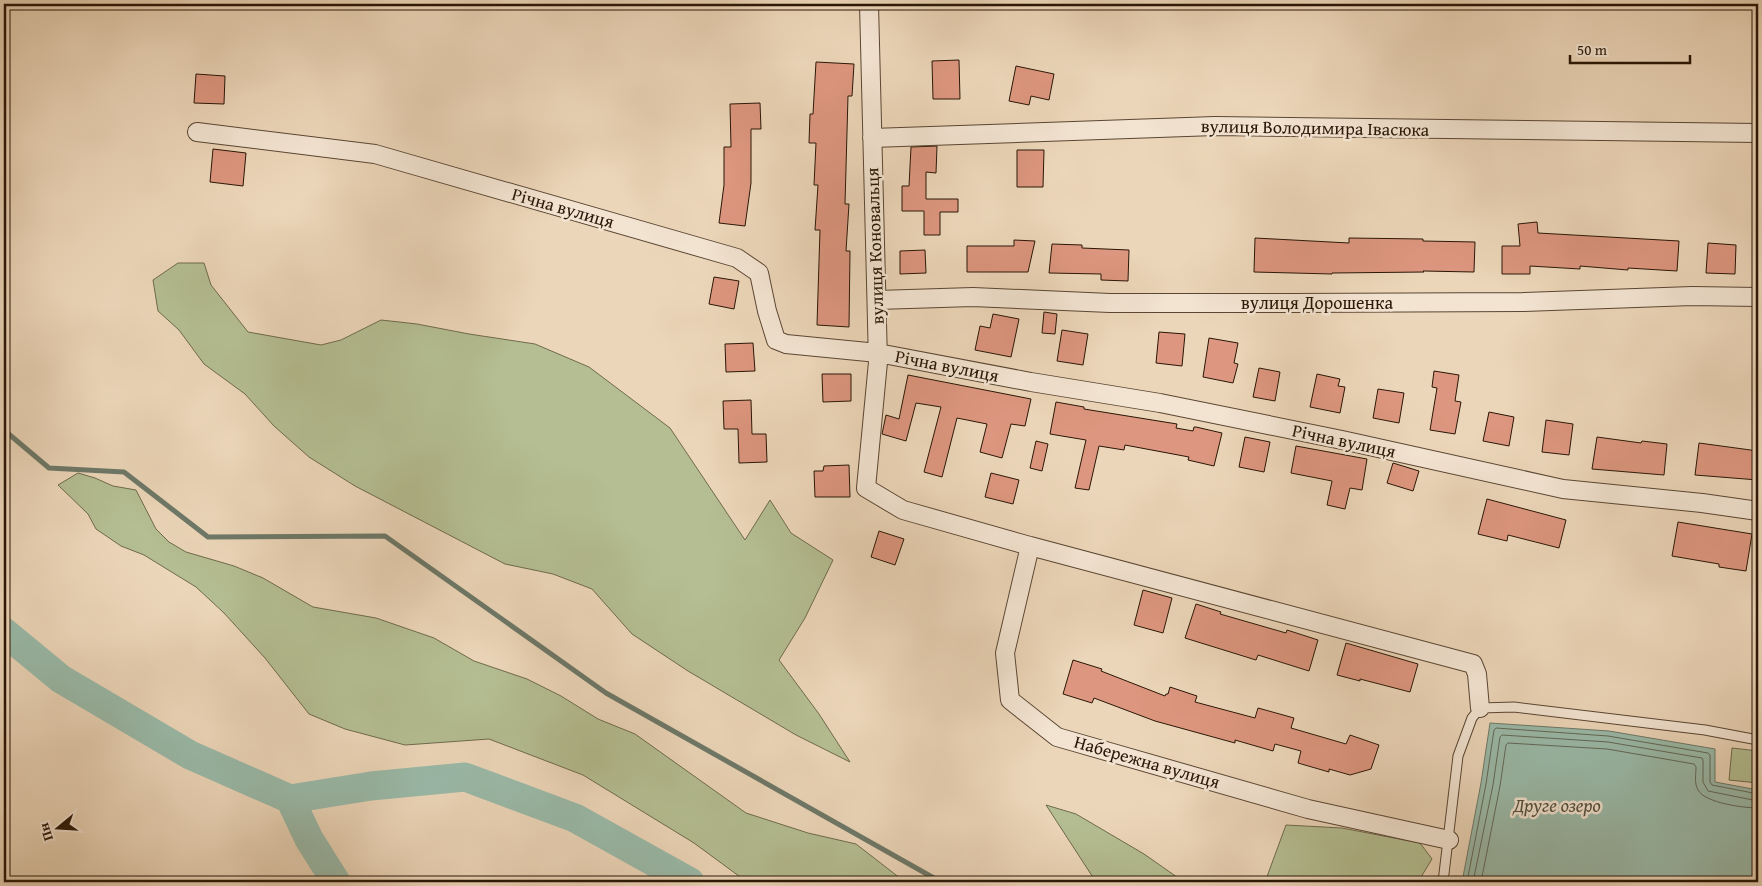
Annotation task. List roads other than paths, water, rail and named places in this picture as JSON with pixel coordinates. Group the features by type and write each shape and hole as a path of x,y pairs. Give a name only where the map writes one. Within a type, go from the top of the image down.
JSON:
{"street":[{"name":"вулиця Коновальця","path":"869,4 878,353 866,488 903,510 1030,546"},
{"name":"вулиця Володимира Івасюка","path":"872,138 1215,126 1758,133"},
{"name":"Річна вулиця","path":"197,132 375,154 737,258 759,273 767,311 776,340 786,344 878,353 1031,382 1160,403 1342,440 1563,489 1758,511"},
{"name":"вулиця Дорошенка","path":"877,300 973,297 1110,303 1302,303 1523,302 1692,296 1758,297"},
{"path":"1030,546 1473,664 1477,674 1480,708"},
{"name":"Набережна вулиця","path":"1030,546 1005,653 1010,700 1057,737 1308,809 1449,840"}],"lane":[{"path":"1444,882 1458,756 1472,718 1480,708 1523,708 1705,730 1758,740"}],"water":[{"name":"Друге озеро","path":"1490,723 1609,731 1715,749 1715,782 1758,790 1758,882 1462,882 1481,783"}],"waterway":[{"path":"4,430 49,468 124,472 208,537 385,536 606,693 941,882"},
{"path":"4,632 61,679 190,755 290,799 371,786 465,777 575,818 690,882"},
{"path":"290,799 309,839 336,882"}]}
